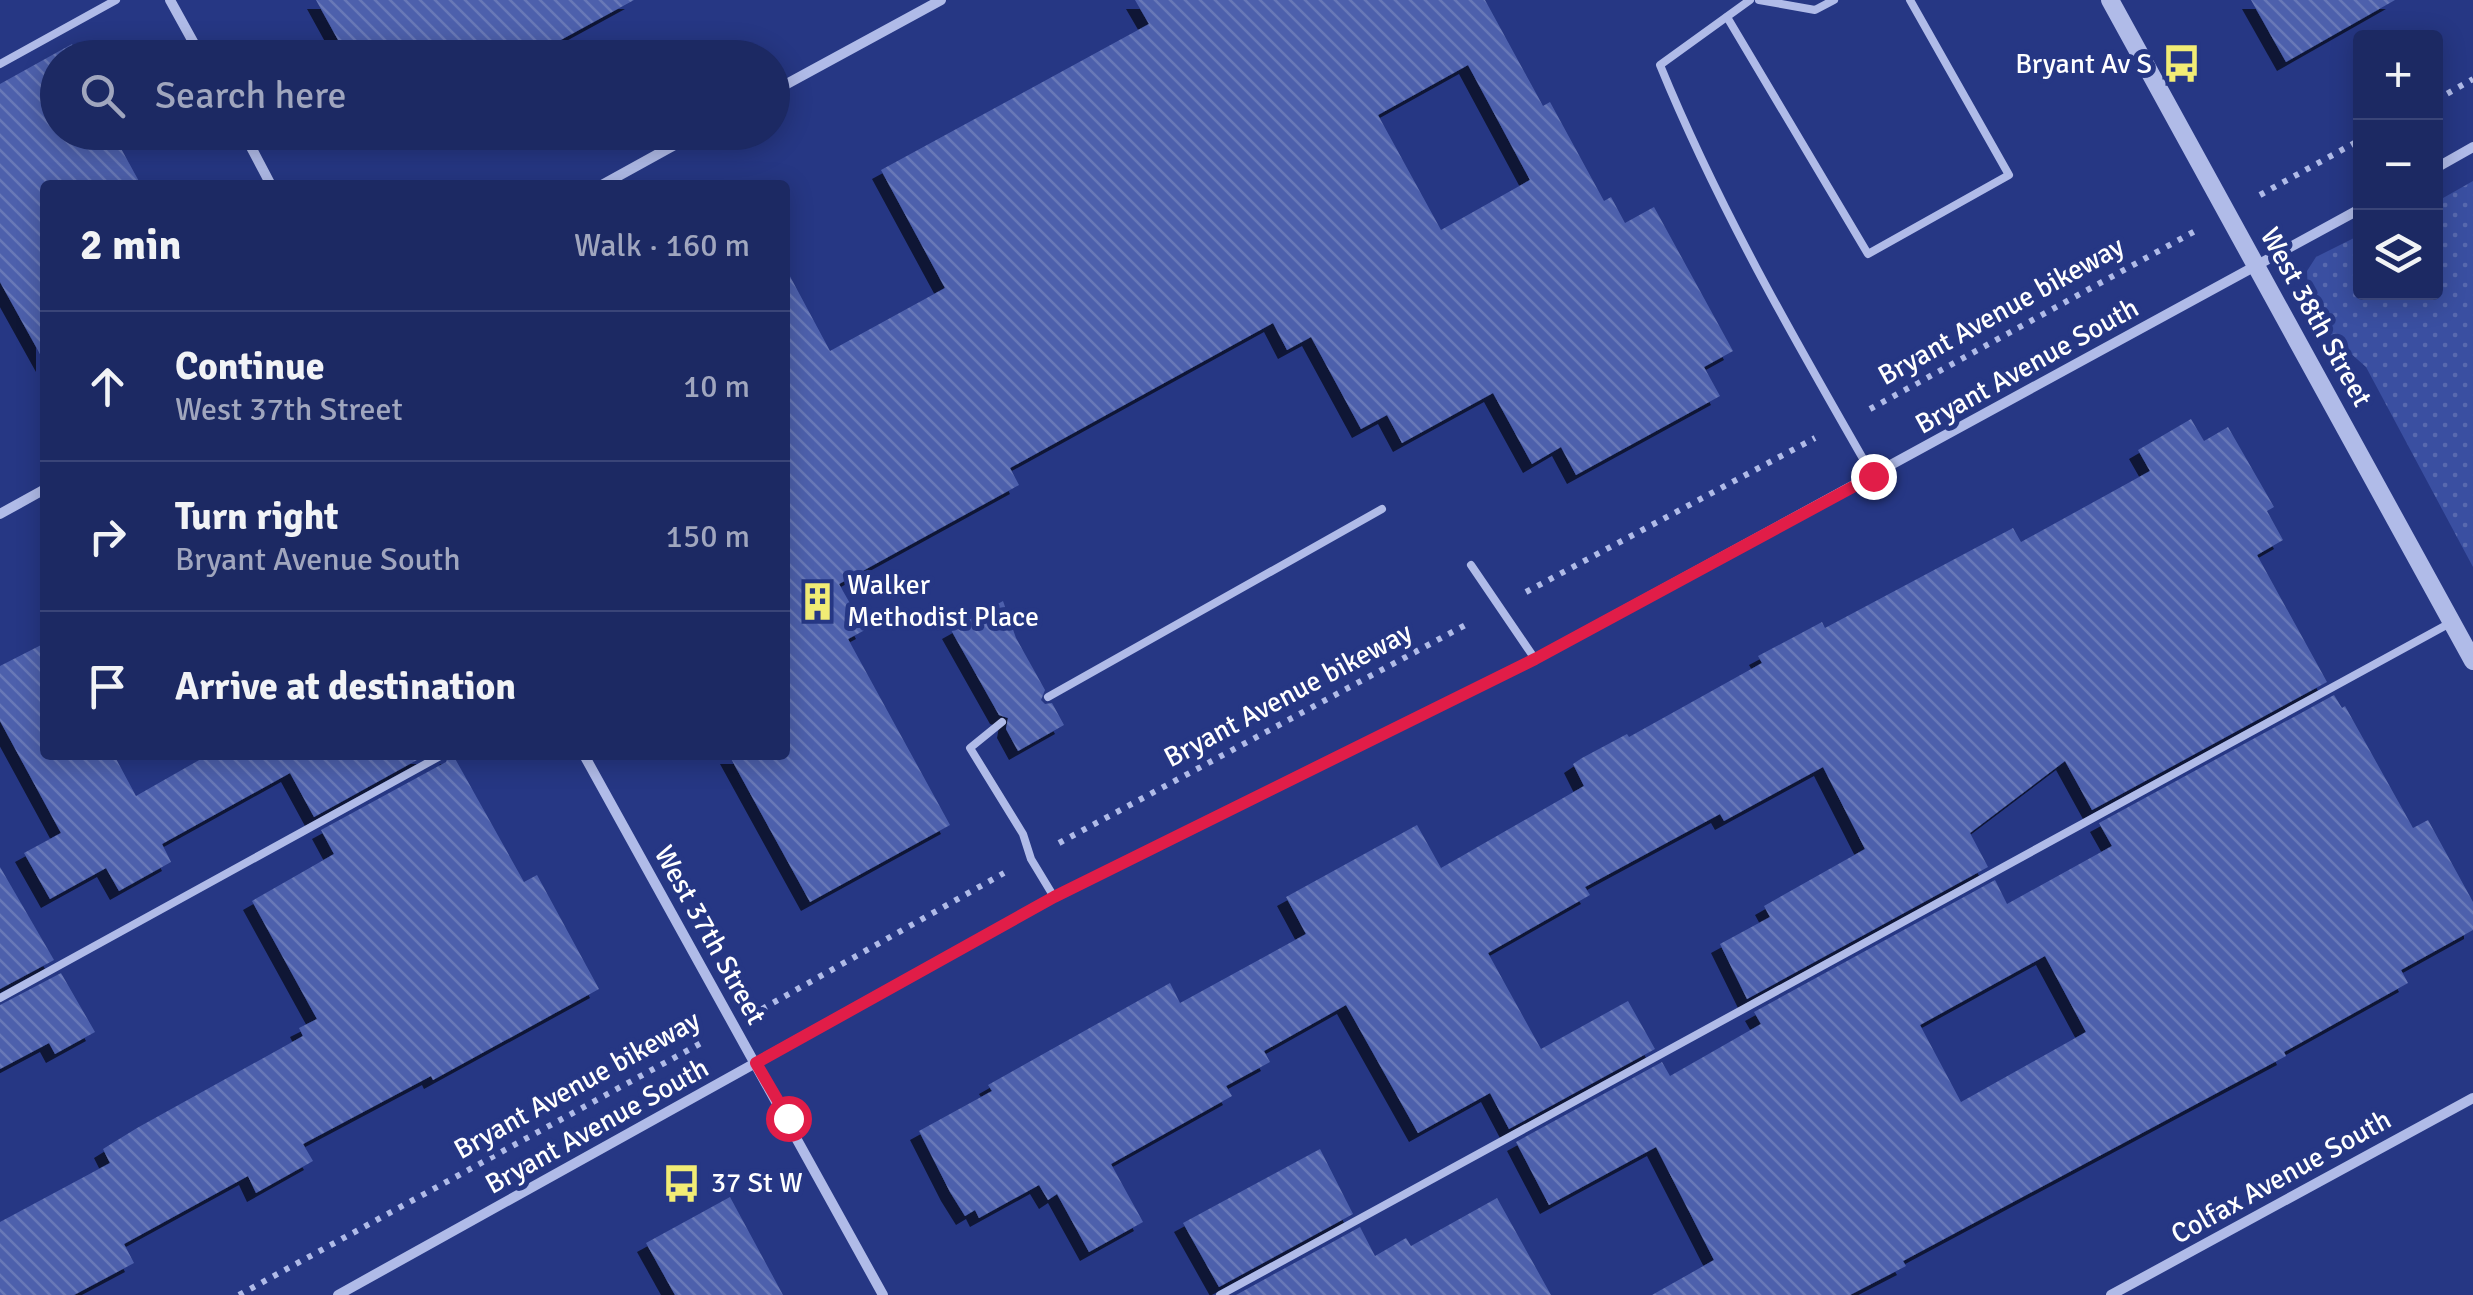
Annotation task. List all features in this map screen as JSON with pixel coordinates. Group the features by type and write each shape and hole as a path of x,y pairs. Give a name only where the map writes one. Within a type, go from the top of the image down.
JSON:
{"street":[{"path":"170,0 192,40"},
{"path":"790,82 941,0"},
{"name":"West 38th Street","path":"2110,0 2473,661"},
{"path":"2443,164 2473,147"},
{"path":"253,150 269,180"},
{"path":"611,180 665,150"},
{"name":"Bryant Avenue South","path":"338,1295 1054,897 1535,659 2358,210"},
{"path":"0,514 40,492"},
{"name":"West 37th Street","path":"587,760 883,1295"},
{"name":"Colfax Avenue South","path":"2110,1295 2473,1098"}],"lane":[{"path":"44,40 116,0"},
{"path":"1750,0 1660,66 1742,246 1873,476"},
{"path":"1759,0 1815,10 1834,0"},
{"path":"1727,17 1868,254 2009,175 1910,0"},
{"path":"0,64 40,42"},
{"path":"1048,697 1382,509"},
{"path":"1471,565 1535,659"},
{"path":"1220,1295 2452,622"},
{"path":"1002,722 970,748 1023,834 1031,858 1054,897"},
{"path":"0,998 433,760"}],"path":[{"path":"2443,96 2473,79"},
{"name":"Bryant Avenue bikeway","path":"239,1295 1031,858 1843,424 2353,144"}],"shaded area":[{"path":"2473,181 2473,567 2366,367 2331,336 2308,293 2307,271 2316,257 2353,238 2353,300 2443,300 2443,198"}],"building":[{"path":"316,0 634,0 561,40 338,40"},
{"path":"1135,0 1485,0 1543,106 1550,102 1604,201 1611,197 1625,223 1654,207 1733,351 1704,367 1720,396 1576,475 1561,447 1532,464 1493,393 1402,443 1387,415 1361,429 1311,337 1287,350 1273,323 1010,468 1019,485 839,584 865,630 848,639 950,825 810,902 732,760 790,760 790,276 830,351 945,288 881,170 1149,24","holes":["1468,65 1530,180 1441,230 1378,115"]},
{"path":"2251,0 2395,0 2286,62"},
{"path":"40,62 40,150 122,150 138,180 40,180 40,354 0,282 0,84"},
{"path":"2191,419 2204,441 2228,427 2274,507 2267,511 2283,540 2257,555 2327,682 2092,810 2065,761 1970,833 1988,867 1747,999 1720,944 1770,917 1764,906 1865,849 1823,767 1724,821 1720,814 1585,887 1590,895 1488,953 1541,1049 1628,1001 1655,1049 1509,1129 1490,1093 1418,1133 1346,1005 1264,1051 1270,1062 1226,1086 1232,1096 1111,1164 1143,1222 1089,1252 1057,1194 1048,1200 1039,1185 979,1218 975,1210 965,1216 919,1131 992,1091 988,1085 1170,983 1180,1003 1306,934 1286,897 1417,825 1441,868 1584,786 1573,764 1762,663 1758,656 1822,622 1825,628 2013,528 2021,542 2150,471 2138,450"},
{"path":"1003,601 1016,638 1045,690 1041,700 1052,703 1064,725 1018,751 1006,729 1008,718 999,715 951,630"},
{"path":"40,646 40,760 117,760 136,796 199,760 417,760 314,817 290,773 162,844 171,862 119,891 106,868 50,899 24,853 61,833 0,721 0,666"},
{"path":"2334,695 2342,708 2345,706 2413,828 2428,820 2473,902 2473,930 2401,970 2408,983 2284,1052 2286,1056 1903,1261 1906,1266 1850,1295 1652,1295 1714,1260 1656,1147 1549,1205 1516,1142 1662,1062 1670,1076 1761,1024 1754,1012 1995,880 2007,904 2112,846 2099,823","holes":["2045,956 2086,1032 1961,1102 1920,1025"]},
{"path":"456,760 524,882 537,875 599,989 433,1080 431,1076 303,1144 313,1161 256,1193 248,1176 124,1244 134,1263 74,1295 0,1295 0,1222 110,1163 103,1149 137,1128 303,1036 299,1028 317,1019 252,901 334,854 321,830"},
{"path":"0,867 54,960 0,989"},
{"path":"61,973 95,1032 55,1054 49,1043 0,1069 0,1005"},
{"path":"1320,1149 1353,1214 1219,1287 1183,1223"},
{"path":"730,1197 783,1295 675,1295 646,1243"},
{"path":"1497,1198 1551,1295 1236,1295 1360,1227 1375,1256 1406,1238 1411,1246"}],"place":[{"name":"Bryant Av S","path":"2182,64"},
{"name":"Walker Methodist Place","path":"817,601"},
{"name":"37 St W","path":"681,1183"}],"route":[{"path":"788,1118 756,1063 1054,897 1535,659 1873,476"}]}
